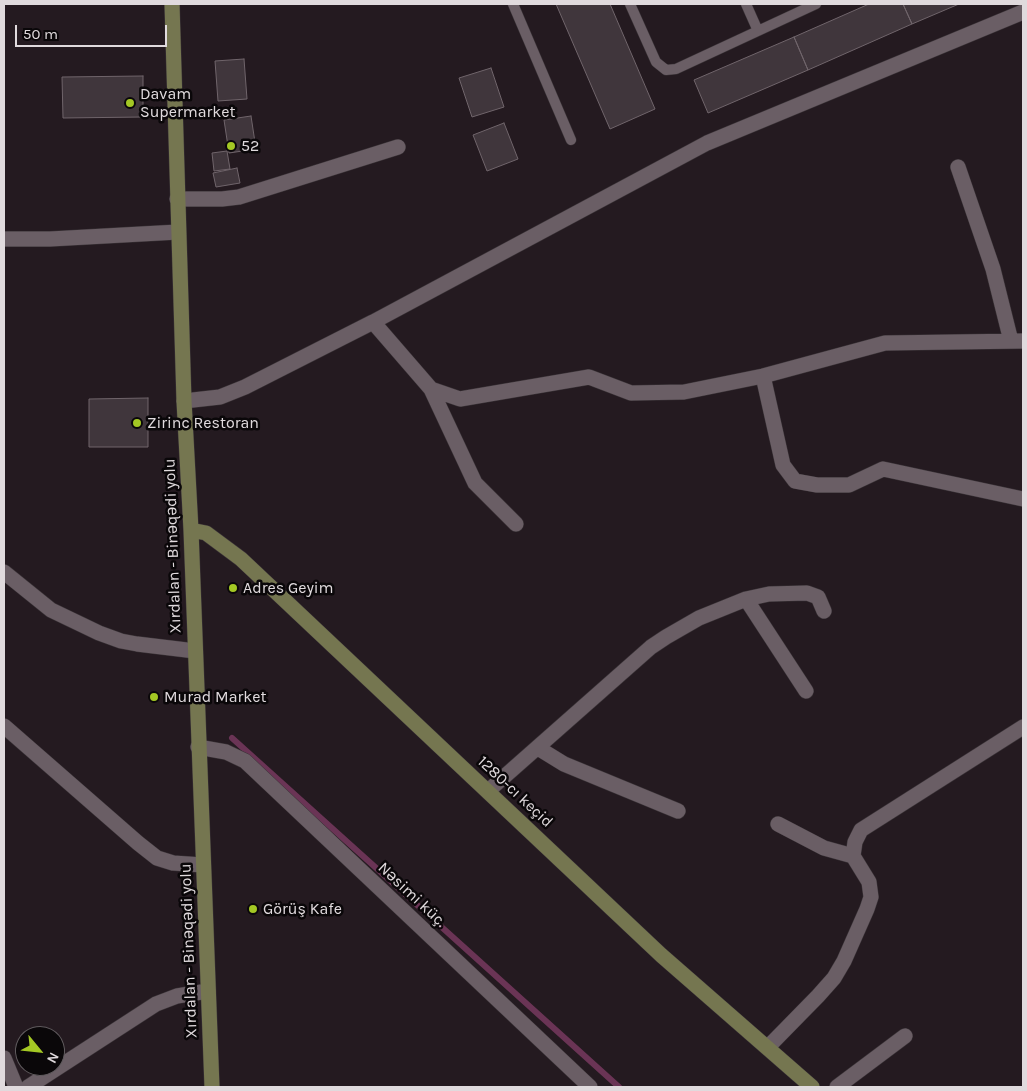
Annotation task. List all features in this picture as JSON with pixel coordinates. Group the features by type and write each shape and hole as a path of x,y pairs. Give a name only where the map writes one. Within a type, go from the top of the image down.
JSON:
{"main road":[{"name":"Xırdalan - Binəqədi yolu","path":"172,4 184,401 191,530 212,1087"},
{"name":"1280-cı keçid","path":"191,530 206,533 232,551 661,955 812,1087"}],"street":[{"path":"184,401 220,397 245,387 373,322 706,143 1023,12"},
{"path":"177,199 239,197 398,147"},
{"path":"431,389 460,399 589,376 631,393 684,392 763,376 885,343 1017,341 958,167"},
{"path":"4,239 50,239 178,232"},
{"path":"373,322 431,389 475,483 516,524"},
{"path":"763,376 783,465 795,481 817,485 849,485 883,468 1023,499"},
{"path":"4,572 51,610 99,633 136,644 195,651"},
{"path":"488,791 651,648 699,618 746,599 770,594 807,593 818,597 824,611"},
{"path":"746,599 806,691"},
{"path":"4,726 157,858 173,863 203,865"},
{"path":"768,1047 834,978 868,909 871,896 869,882 854,856 855,842 861,830 1023,727"},
{"name":"Nəsimi küç.","path":"198,747 226,752 245,761 590,1087"},
{"path":"538,748 564,764 678,810"},
{"path":"778,824 824,848 854,856"},
{"path":"28,1087 156,1004 177,996 208,991"},
{"path":"837,1087 904,1036"},
{"path":"4,1058 16,1087"}],"lane":[{"path":"513,4 571,140"},
{"path":"630,4 656,62 666,70 676,69 816,4"},
{"path":"746,4 758,31"}],"building":[{"path":"556,4 610,4 655,109 610,129"},
{"path":"869,4 903,4 912,24 808,70 794,37"},
{"path":"903,4 959,4 912,24"},
{"path":"794,37 808,70 708,113 694,80"},
{"path":"244,59 247,99 218,101 215,61"},
{"path":"491,68 504,107 472,117 459,78"},
{"path":"143,76 143,117 63,118 62,77"},
{"path":"251,116 256,149 229,153 224,120"},
{"path":"504,123 518,159 487,171 473,135"},
{"path":"227,151 230,169 214,171 212,153"},
{"path":"237,168 240,183 216,187 213,173"},
{"path":"148,398 148,447 89,447 89,399"}],"waterway":[{"path":"232,738 619,1087"}],"place":[{"name":"Davam Supermarket","path":"130,103"},
{"name":"52","path":"231,146"},
{"name":"Zirinc Restoran","path":"137,423"},
{"name":"Adres Geyim","path":"233,588"},
{"name":"Murad Market","path":"154,697"},
{"name":"Görüş Kafe","path":"253,909"}]}
